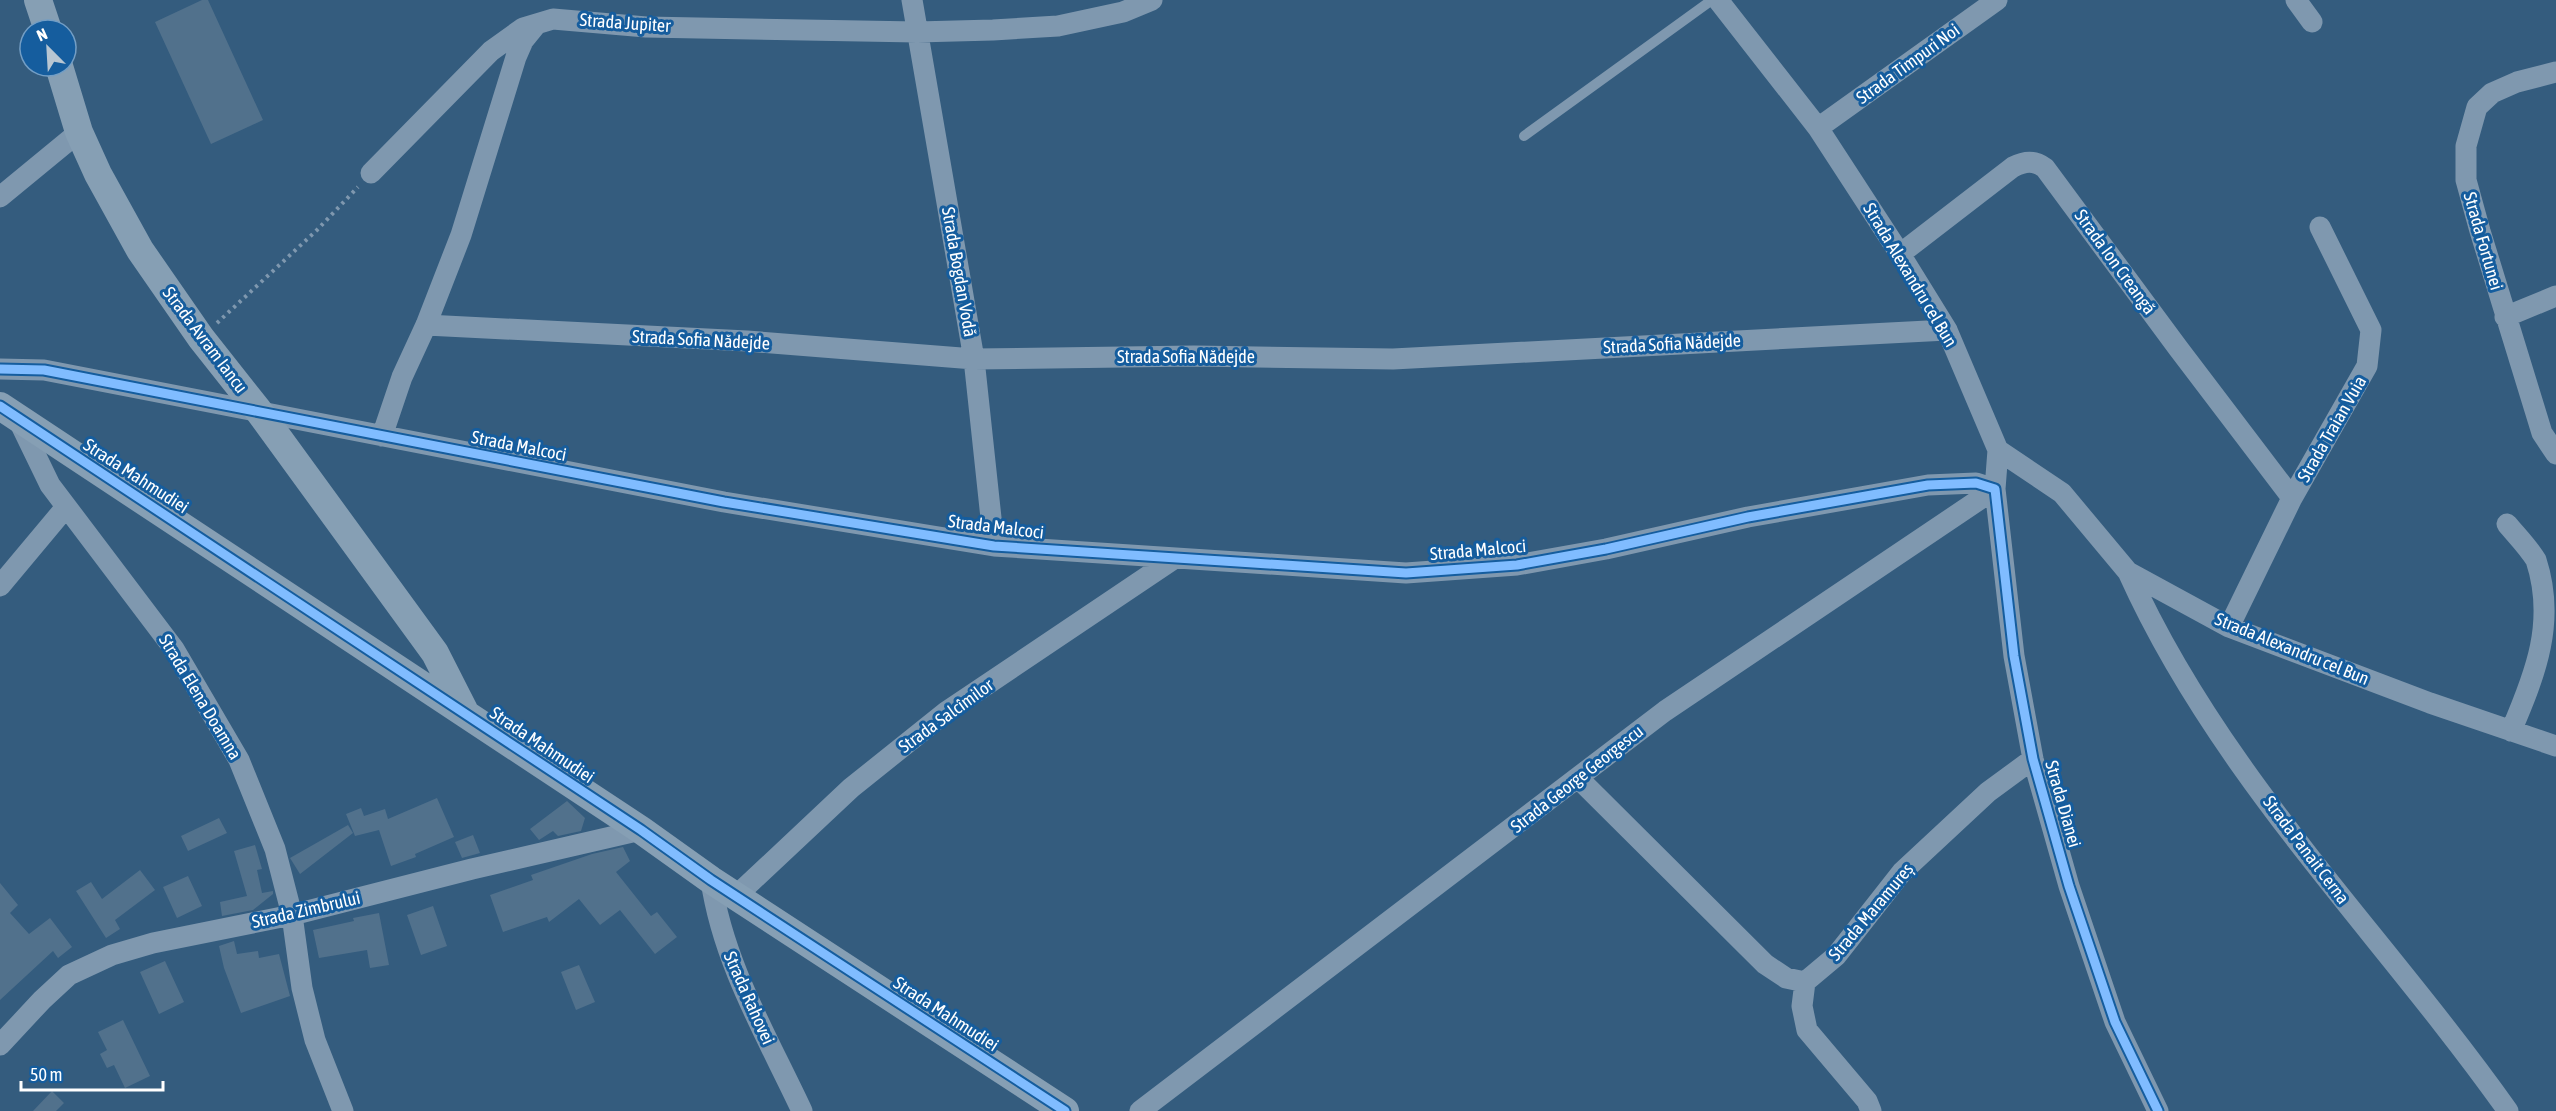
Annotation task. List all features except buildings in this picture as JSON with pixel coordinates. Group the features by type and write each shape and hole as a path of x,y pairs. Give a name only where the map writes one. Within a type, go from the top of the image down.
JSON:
{"main road":[{"path":"38,0 44,18"},
{"name":"Strada Avram Iancu","path":"63,78 79,132 98,174 140,250 201,338 258,410 435,653 466,714"},
{"name":"Strada Mahmudiei","path":"9,412 641,830 711,880 1065,1111"}],"street":[{"name":"Strada Bogdan Vodă","path":"912,0 974,359 994,546"},
{"name":"Strada Jupiter","path":"371,173 506,38 524,28 553,19 646,27 917,32 1058,26 1123,12 1152,0"},
{"name":"Strada Alexandru cel Bun","path":"1718,0 1818,128 1900,254 1947,330 1998,450 2062,493 2128,572 2229,627 2556,746"},
{"name":"Strada Timpuri Noi","path":"1818,128 1997,0"},
{"path":"2296,0 2312,22"},
{"path":"382,436 402,377 426,325 461,236 516,57 529,32 538,24"},
{"name":"Strada Fortunei","path":"2556,72 2517,82 2492,93 2477,107 2466,146 2466,180 2505,316 2542,433 2556,454"},
{"path":"0,197 79,132"},
{"name":"Strada Ion Creangă","path":"1900,254 2013,167 2022,163 2039,164 2045,168 2292,498"},
{"name":"Strada Traian Vuia","path":"2229,627 2292,498 2367,366 2371,330 2320,227"},
{"path":"2505,316 2556,296"},
{"name":"Strada Sofia Nădejde","path":"426,325 747,341 974,359 1194,356 1393,359 1947,330"},
{"name":"Strada Malcoci","path":"0,369 44,370 724,502 994,546 1406,573 1517,565 1606,549 1748,517 1928,485 1976,483 1995,489"},
{"name":"Strada Elena Doamna","path":"9,412 50,485 174,649 239,760 275,849 292,915 302,988 315,1040 343,1111"},
{"path":"1995,489 1998,450"},
{"name":"Strada Dianei","path":"1995,489 2014,656 2033,759 2069,886 2115,1022 2158,1111"},
{"name":"Strada George Georgescu","path":"1140,1111 1665,711 1995,489"},
{"path":"0,586 66,507"},
{"path":"2507,524 2537,561 2549,586 2555,610 2551,638 2511,731"},
{"name":"Strada Salcîmilor","path":"736,896 851,788 946,712 1175,558"},
{"name":"Strada Panait Cerna","path":"2128,572 2145,610 2214,725 2297,842 2462,1046 2508,1111"},
{"name":"Strada Maramureș","path":"1805,982 1836,956 1902,872 1988,792 2033,759"},
{"path":"1578,778 1766,964 1786,978 1805,982 1802,1006 1807,1030 1868,1101 1871,1111"},
{"name":"Strada Zimbrului","path":"2,1038 69,975 112,955 153,943 292,915 472,869 641,830"},
{"name":"Strada Rahovei","path":"711,880 715,908 730,959 802,1111"}],"lane":[{"path":"1524,136 1712,0"}],"path":[{"path":"201,338 317,231 371,173"}],"cycle path":[{"path":"0,369 44,370 724,502 994,546 1406,573 1517,565 1606,549 1748,517 1928,485 1976,483 1995,489 2014,656 2033,759 2069,886 2115,1022 2158,1111"},
{"path":"0,406 641,830 711,880 1065,1111"}]}
